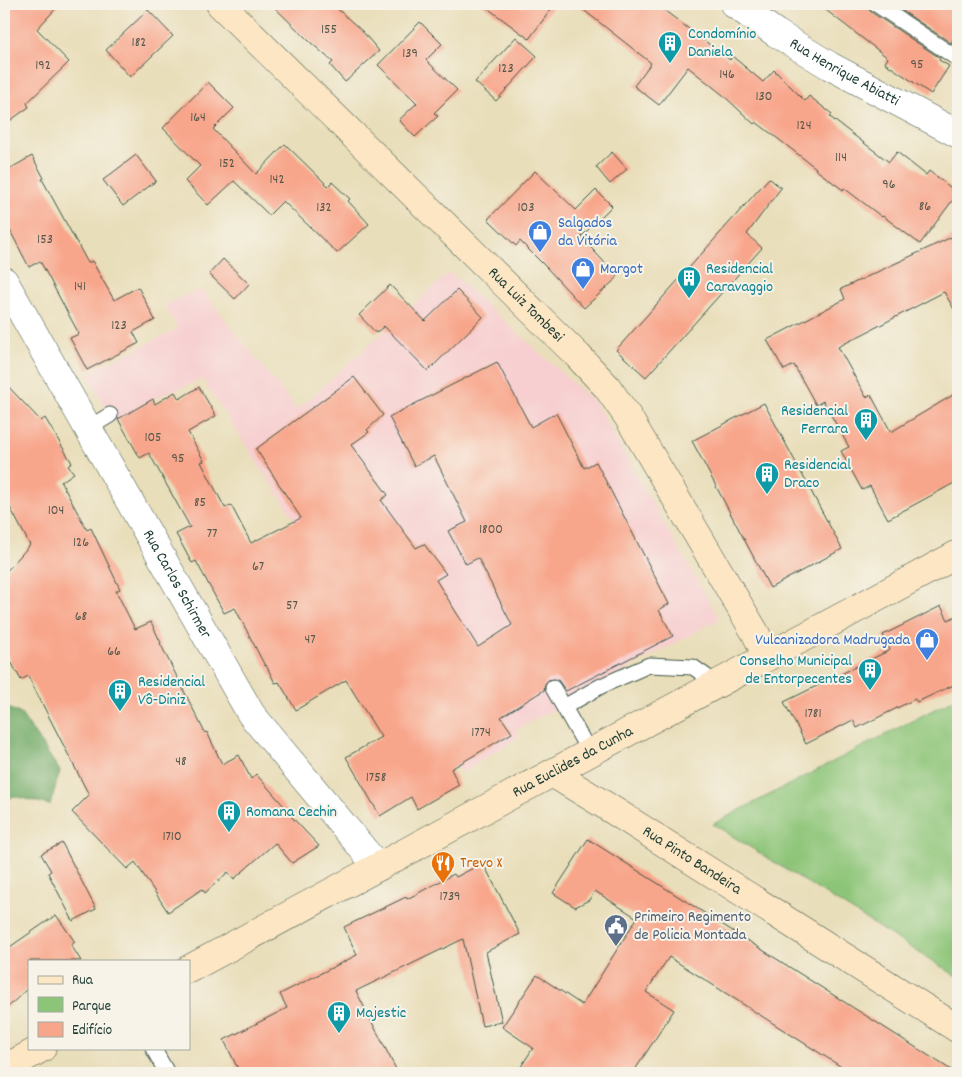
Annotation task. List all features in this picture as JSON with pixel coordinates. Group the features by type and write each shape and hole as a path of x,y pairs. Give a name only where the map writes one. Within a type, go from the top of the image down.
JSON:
{"street":[{"name":"Rua Luiz Tombesi","path":"220,4 578,356 607,387 633,426 756,634 767,657"},
{"name":"Rua Henrique Abiatti","path":"734,4 776,33 830,66 958,134"},
{"name":"Rua Carlos Schirmer","path":"4,281 98,422 251,714 378,867"},
{"name":"Rua Euclides da Cunha","path":"190,968 958,554"},
{"name":"Rua Pinto Bandeira","path":"552,773 958,1029"},
{"path":"6,1065 38,1050"}],"lane":[{"path":"876,4 958,59"},
{"path":"564,707 601,686 649,665 693,667 717,684"},
{"path":"553,688 590,753"},
{"path":"154,1050 167,1073"}],"shaded area":[{"path":"450,272 595,403 719,619 516,730 519,737 461,773 408,689 202,379 153,399 113,422 87,373 178,329 164,305 201,289 297,410"}],"green space":[{"path":"958,697 958,977 713,824"},
{"path":"4,706 21,714 60,771 50,805 13,796 4,805"}],"building":[{"path":"4,4 60,4 37,29 69,62 27,103 29,107 4,125"},
{"path":"271,4 332,4 362,31 379,51 345,82 330,65 333,62"},
{"path":"482,4 555,4 529,39"},
{"path":"576,4 656,4 730,60 732,56 763,82 774,70 805,101 809,96 832,114 830,117 889,162 897,152 926,175 929,171 958,193 920,244 844,188 843,190 756,122 754,124 723,95 688,67 659,105 634,86 651,63"},
{"path":"818,4 867,4 871,12 949,66 931,94 885,63 888,58"},
{"path":"892,4 958,4 958,32 951,43"},
{"path":"148,10 173,36 130,77 106,50"},
{"path":"420,22 442,44 426,60 457,90 434,113 438,116 415,137 399,120 417,103 378,65"},
{"path":"516,37 537,56 496,101 475,82"},
{"path":"208,82 234,108 213,129 256,174 285,144 328,186 332,182 350,199 348,201 369,224 337,253 283,201 269,215 234,181 208,205 185,181 200,166 163,128"},
{"path":"612,152 627,169 610,184 596,167"},
{"path":"136,155 156,181 123,206 103,180"},
{"path":"32,156 44,178 42,179 88,263 92,261 114,300 138,287 155,320 133,332 139,343 87,370 70,338 79,334 40,261 29,267 4,219 4,172"},
{"path":"535,171 576,210 596,190 612,206 581,237 618,277 584,308 520,241 516,246 488,219"},
{"name":"Residencial Caravaggio","path":"769,178 781,188 747,234 762,248 646,377 616,350"},
{"path":"958,234 958,316 944,292 838,347 866,397 871,395 891,432 958,392 958,481 888,519 870,486 862,490 841,451 849,447 823,401 816,405 794,365 784,370 767,340 845,299 841,289"},
{"path":"223,259 249,284 235,299 209,274"},
{"path":"390,285 425,321 457,290 483,317 428,371 384,326 376,333 359,315"},
{"path":"497,362 531,427 556,413 584,468 596,462 669,604 659,610 673,636 566,691 558,680 548,680 544,690 501,717 512,733 451,769 459,785 417,809 411,797 380,816 346,757 381,737 346,680 296,710 279,682 275,683 235,608 224,613 196,561 192,563 176,534 190,527 149,453 140,458 118,419 153,399 155,404 175,392 179,399 199,387 216,416 188,432 204,461 201,462 225,508 231,505 251,543 301,518 256,449 354,377 383,415 367,430 369,432 351,445 388,495 381,500 416,548 424,544 446,574 436,580 478,647 512,625 478,558 466,564 448,531 467,522 434,456 414,466 389,417"},
{"path":"4,382 41,421 45,418 72,463 68,466 74,473 61,482 87,530 91,528 120,589 116,591 135,629 151,622 222,764 239,755 251,779 256,774 289,814 319,846 292,863 275,843 234,879 228,872 205,893 202,889 168,912 135,862 127,869 72,812 89,795 28,676 21,680 4,649 4,574 30,545 4,496"},
{"name":"Residencial Draco","path":"764,403 842,549 770,588 692,441"},
{"path":"941,606 948,620 958,615 958,683 917,702 915,699 857,728 853,720 806,744 784,702 890,650 883,635"},
{"path":"588,839 956,1073 851,1073 669,957 646,992 674,1010 633,1073 517,1073 533,1048 502,1027 537,975 582,1005 637,918 595,891 589,900 575,907 553,893"},
{"path":"62,843 96,909 73,921 48,873 51,871 41,854"},
{"path":"483,863 520,934 486,952 502,1022 482,1026 463,939 356,991 398,1073 240,1073 224,1040 287,1008 280,994 357,955 344,927 406,897 407,899 454,874 456,877"},
{"path":"56,915 75,942 71,945 80,960 28,960 28,988 4,1011 4,951"}],"place":[{"name":"Condomínio Daniela","path":"670,64"},
{"name":"Salgados da Vitória","path":"540,253"},
{"name":"Margot","path":"583,290"},
{"name":"Residencial Caravaggio","path":"689,299"},
{"name":"Residencial Ferrara","path":"866,441"},
{"name":"Residencial Draco","path":"767,495"},
{"name":"Vulcanizadora Madrugada","path":"927,661"},
{"name":"Conselho Municipal de Entorpecentes","path":"870,691"},
{"name":"Residencial Vô-Diniz","path":"120,712"},
{"name":"Romana Cechin","path":"229,833"},
{"name":"Trevo X","path":"443,884"},
{"name":"Primeiro Regimento de Policia Montada","path":"616,947"},
{"name":"Majestic","path":"339,1034"}]}
